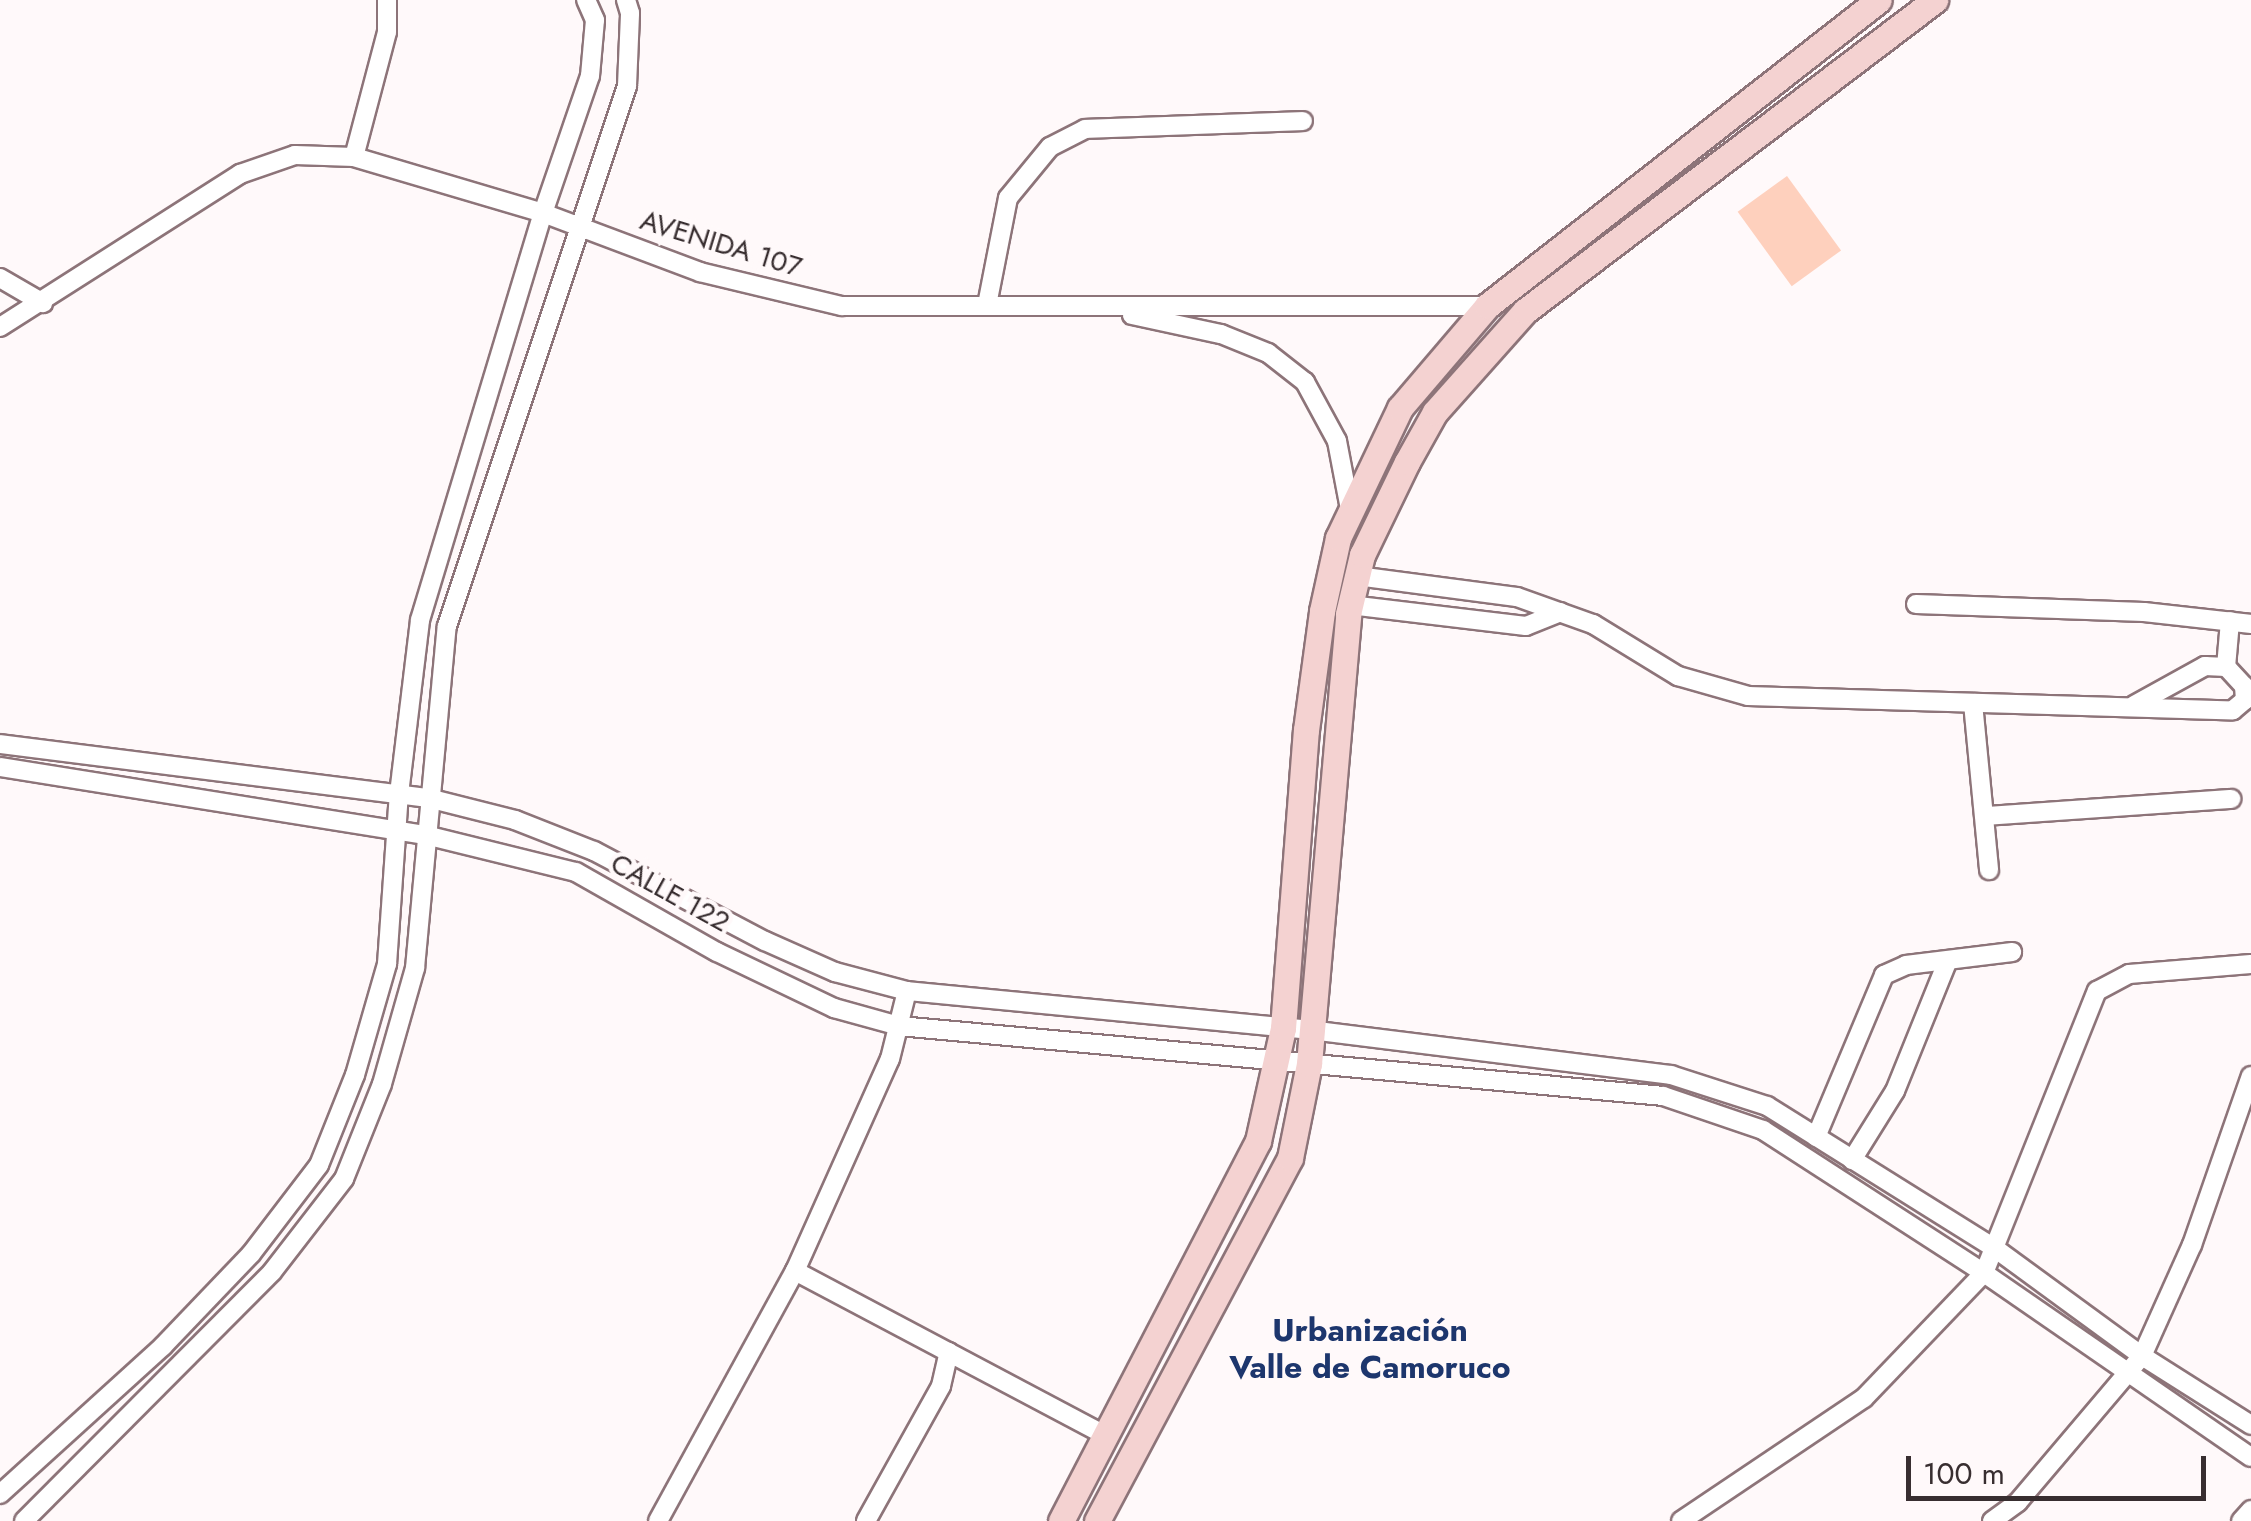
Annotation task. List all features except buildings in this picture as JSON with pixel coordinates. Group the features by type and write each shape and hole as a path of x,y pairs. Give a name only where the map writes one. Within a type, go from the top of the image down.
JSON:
{"street":[{"path":"354,157 387,32 387,0"},
{"path":"0,1494 163,1346 250,1254 318,1165 355,1075 387,964 399,794 420,620 543,213 590,76 595,20 586,0"},
{"path":"24,1521 272,1272 344,1179 382,1084 415,968 428,798 448,626 627,86 630,13 626,0"},
{"path":"1061,1521 1258,1142 1283,1028 1317,645 1338,538 1400,408 1487,306 1880,0"},
{"path":"1096,1521 1290,1158 1308,1064 1340,670 1350,605 1362,555 1436,412 1524,311 1935,0"},
{"path":"987,305 1008,198 1050,146 1085,129 1303,121"},
{"name":"AVENIDA 107","path":"0,327 43,304 240,174 295,154 354,157 543,213 700,272 842,306 1487,306"},
{"path":"0,278 43,304"},
{"path":"1097,308 1220,334 1268,352 1305,382 1337,440 1350,509"},
{"path":"1357,576 1518,597 1593,624 1678,676 1710,688 1794,699 2239,708 2245,700 2244,686 2226,667 2230,622"},
{"path":"1916,604 2144,612 2251,624"},
{"path":"1350,605 1526,626 1560,612"},
{"path":"2134,706 2194,670 2226,667"},
{"path":"1973,703 1989,870"},
{"name":"CALLE 122","path":"0,744 428,798 515,820 594,851 782,949 835,972 908,991 1310,1030 1672,1075 1766,1106 1996,1249 2142,1356 2251,1425"},
{"name":"CALLE 122","path":"0,767 425,835 576,872 717,952 834,1008 898,1026 1663,1096 1763,1130 1984,1273 2251,1457"},
{"path":"1986,816 2231,799"},
{"path":"1816,1137 1884,975 1892,968 2012,952"},
{"path":"1852,1160 1895,1091 1948,960"},
{"path":"1681,1521 1864,1398 1984,1273 2098,991 2129,974 2251,964"},
{"path":"658,1521 795,1271 890,1059 908,991"},
{"path":"1992,1521 2018,1502 2142,1356 2192,1245 2251,1076"},
{"path":"795,1271 1107,1436"},
{"path":"866,1521 941,1386 949,1352"},
{"path":"1133,1386 1160,1401"},
{"path":"2241,1521 2251,1510"}],"shaded area":[{"path":"1787,176 1841,250 1792,286 1738,212"}],"district":[{"name":"Urbanización Valle de Camoruco","path":"1370,1350"}]}
